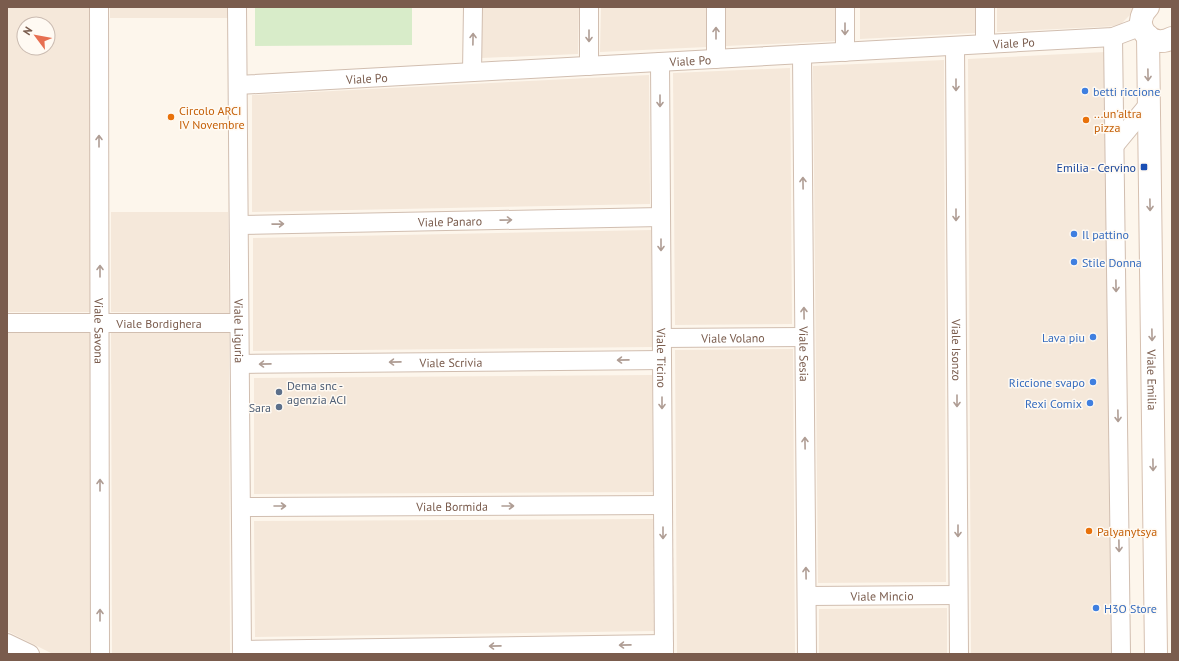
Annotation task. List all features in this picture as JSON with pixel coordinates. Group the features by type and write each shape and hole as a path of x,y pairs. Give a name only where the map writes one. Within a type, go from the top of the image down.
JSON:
{"street":[{"name":"Viale Savona","path":"99,7 100,654"},
{"name":"Viale Liguria","path":"237,7 242,652"},
{"path":"472,72 473,7"},
{"path":"589,7 589,66"},
{"path":"716,7 716,59"},
{"path":"845,7 846,52"},
{"path":"985,7 985,44"},
{"name":"Viale Po","path":"238,85 1113,37 1145,18"},
{"path":"1145,18 1154,40 1160,42 1172,38"},
{"name":"Viale Emilia","path":"1145,18 1148,105 1156,654"},
{"path":"1113,37 1121,654"},
{"name":"Viale Isonzo","path":"955,46 958,654"},
{"name":"Viale Sesia","path":"802,54 807,654"},
{"name":"Viale Ticino","path":"660,62 664,649"},
{"path":"1115,145 1148,105"},
{"name":"Viale Panaro","path":"239,225 661,217"},
{"name":"Viale Bordighera","path":"7,323 239,323"},
{"name":"Viale Volano","path":"662,338 804,337"},
{"name":"Viale Scrivia","path":"240,364 662,360"},
{"name":"Viale Bormida","path":"241,506 663,505"},
{"name":"Viale Mincio","path":"807,596 958,595"},
{"path":"7,643 30,654"},
{"path":"242,652 664,649"}],"shaded area":[{"path":"7,7 90,7 90,312 7,312"},
{"path":"110,7 228,7 228,18 110,18"},
{"path":"482,7 579,7 578,54 481,58"},
{"path":"601,7 707,7 707,47 600,52"},
{"path":"726,7 836,7 837,41 726,46"},
{"path":"860,7 975,7 975,33 860,39"},
{"path":"997,7 1134,7 1131,14 1119,26 997,32"},
{"path":"1105,52 1111,654 971,654 968,59"},
{"path":"944,60 946,582 818,583 813,66"},
{"path":"790,68 792,324 675,325 673,73"},
{"path":"649,75 650,204 252,212 252,95"},
{"path":"111,212 228,212 229,313 111,312"},
{"path":"651,230 652,347 253,351 253,238"},
{"path":"7,333 91,333 91,654 53,654 7,631"},
{"path":"111,333 229,333 230,654 112,654"},
{"path":"793,349 795,654 677,654 675,350"},
{"path":"652,375 653,492 254,494 254,378"},
{"path":"653,519 654,631 255,637 254,521"},
{"path":"947,608 947,654 819,654 819,609"}],"green space":[{"path":"255,7 412,7 412,45 255,46"}],"place":[{"name":"betti riccione","path":"1085,91"},
{"name":"Circolo ARCI IV Novembre","path":"171,117"},
{"name":"...un'altra pizza","path":"1086,120"},
{"name":"Emilia - Cervino","path":"1144,167"},
{"name":"Il pattino","path":"1074,234"},
{"name":"Stile Donna","path":"1074,262"},
{"name":"Lava piu","path":"1093,337"},
{"name":"Riccione svapo","path":"1093,382"},
{"name":"Dema snc - agenzia ACI","path":"279,392"},
{"name":"Rexi Comix","path":"1090,403"},
{"name":"Sara","path":"279,407"},
{"name":"Palyanytsya","path":"1089,531"},
{"name":"H3O Store","path":"1096,608"}]}
